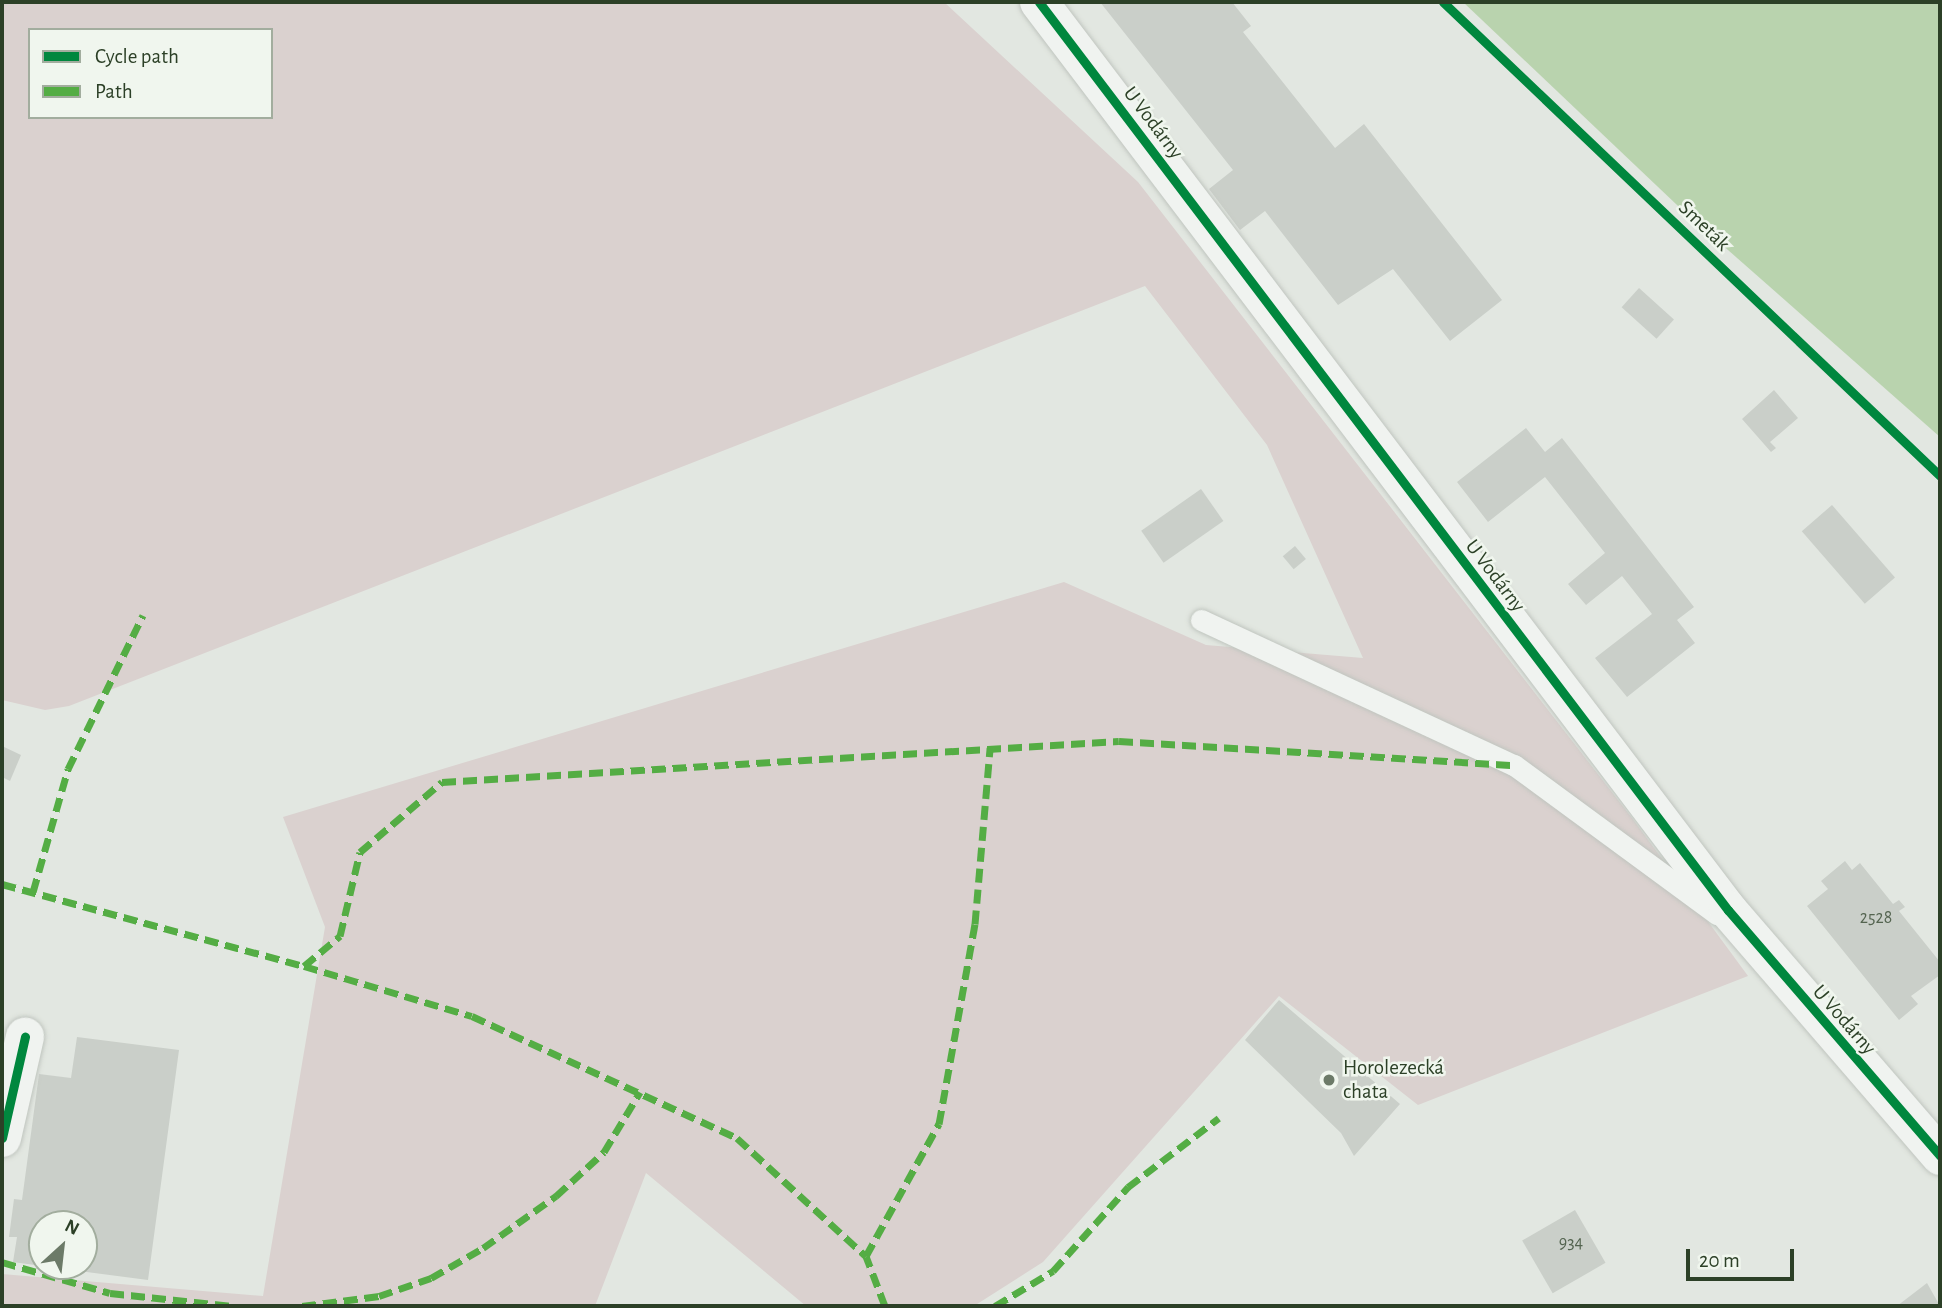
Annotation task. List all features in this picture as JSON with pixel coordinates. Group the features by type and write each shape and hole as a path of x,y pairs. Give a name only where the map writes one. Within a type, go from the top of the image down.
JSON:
{"street":[{"name":"U Vodárny","path":"1039,2 1749,937 1940,1156"},
{"path":"2,1138 25,1037"}],"lane":[{"path":"1201,620 1514,765 1749,937"}],"shaded area":[{"path":"2,2 944,2 1138,182 1632,818 1748,976 1418,1105 1279,996 1043,1262 974,1306 806,1306 646,1173 595,1306 2,1306 2,1274 28,1276 28,1280 73,1280 263,1296 325,927 283,817 1064,582 1206,645 1363,658 1267,445 1145,286 69,706 45,710 2,700"},
{"path":"1463,2 1940,2 1940,437 1677,205"}],"building":[{"path":"1100,2 1232,2 1251,26 1243,32 1335,148 1364,124 1502,300 1450,341 1393,269 1338,305 1265,211 1240,230 1209,189 1233,170"},
{"path":"1639,288 1674,319 1657,339 1622,307"},
{"path":"1774,390 1798,418 1770,442 1776,448 1771,452 1742,419"},
{"path":"1526,428 1545,452 1562,438 1694,607 1677,620 1695,643 1627,697 1595,658 1652,614 1622,576 1586,605 1568,584 1605,553 1545,477 1488,522 1457,482"},
{"path":"1201,489 1223,521 1164,563 1141,531"},
{"path":"1832,505 1895,577 1865,604 1802,531"},
{"path":"1295,546 1306,559 1294,569 1283,556"},
{"path":"2,746 21,755 10,781 2,777"},
{"path":"1845,861 1852,870 1860,863 1893,904 1899,900 1905,907 1899,911 1940,962 1940,975 1911,996 1918,1004 1899,1020 1807,906 1828,889 1821,881"},
{"name":"Horolezecká chata","path":"1279,1000 1400,1104 1354,1156 1341,1133 1245,1040"},
{"path":"77,1037 179,1050 148,1280 98,1273 98,1210 28,1210 28,1264 13,1262 17,1237 9,1237 14,1199 22,1200 39,1074 71,1078"},
{"path":"1575,1210 1606,1263 1553,1293 1522,1240"},
{"path":"1927,1283 1940,1306 1897,1306"}],"marked path":[{"path":"33,892 68,769 143,615"},
{"path":"2,884 304,966 340,936 360,852 442,782 1119,741 1514,765"},
{"path":"885,1306 866,1256 939,1124 975,924 990,748"},
{"path":"304,966 472,1016 737,1138 866,1256"},
{"path":"302,1306 379,1296 431,1278 483,1248 556,1196 604,1152 640,1092"},
{"path":"995,1306 1053,1271 1128,1187 1219,1118"},
{"path":"2,1262 110,1293 232,1306"}],"cycle path":[{"path":"1039,2 1728,910 1940,1156"},
{"name":"Smeták","path":"1443,2 1940,476"},
{"path":"2,1138 25,1037"}],"place":[{"name":"Horolezecká chata","path":"1329,1080"}]}
